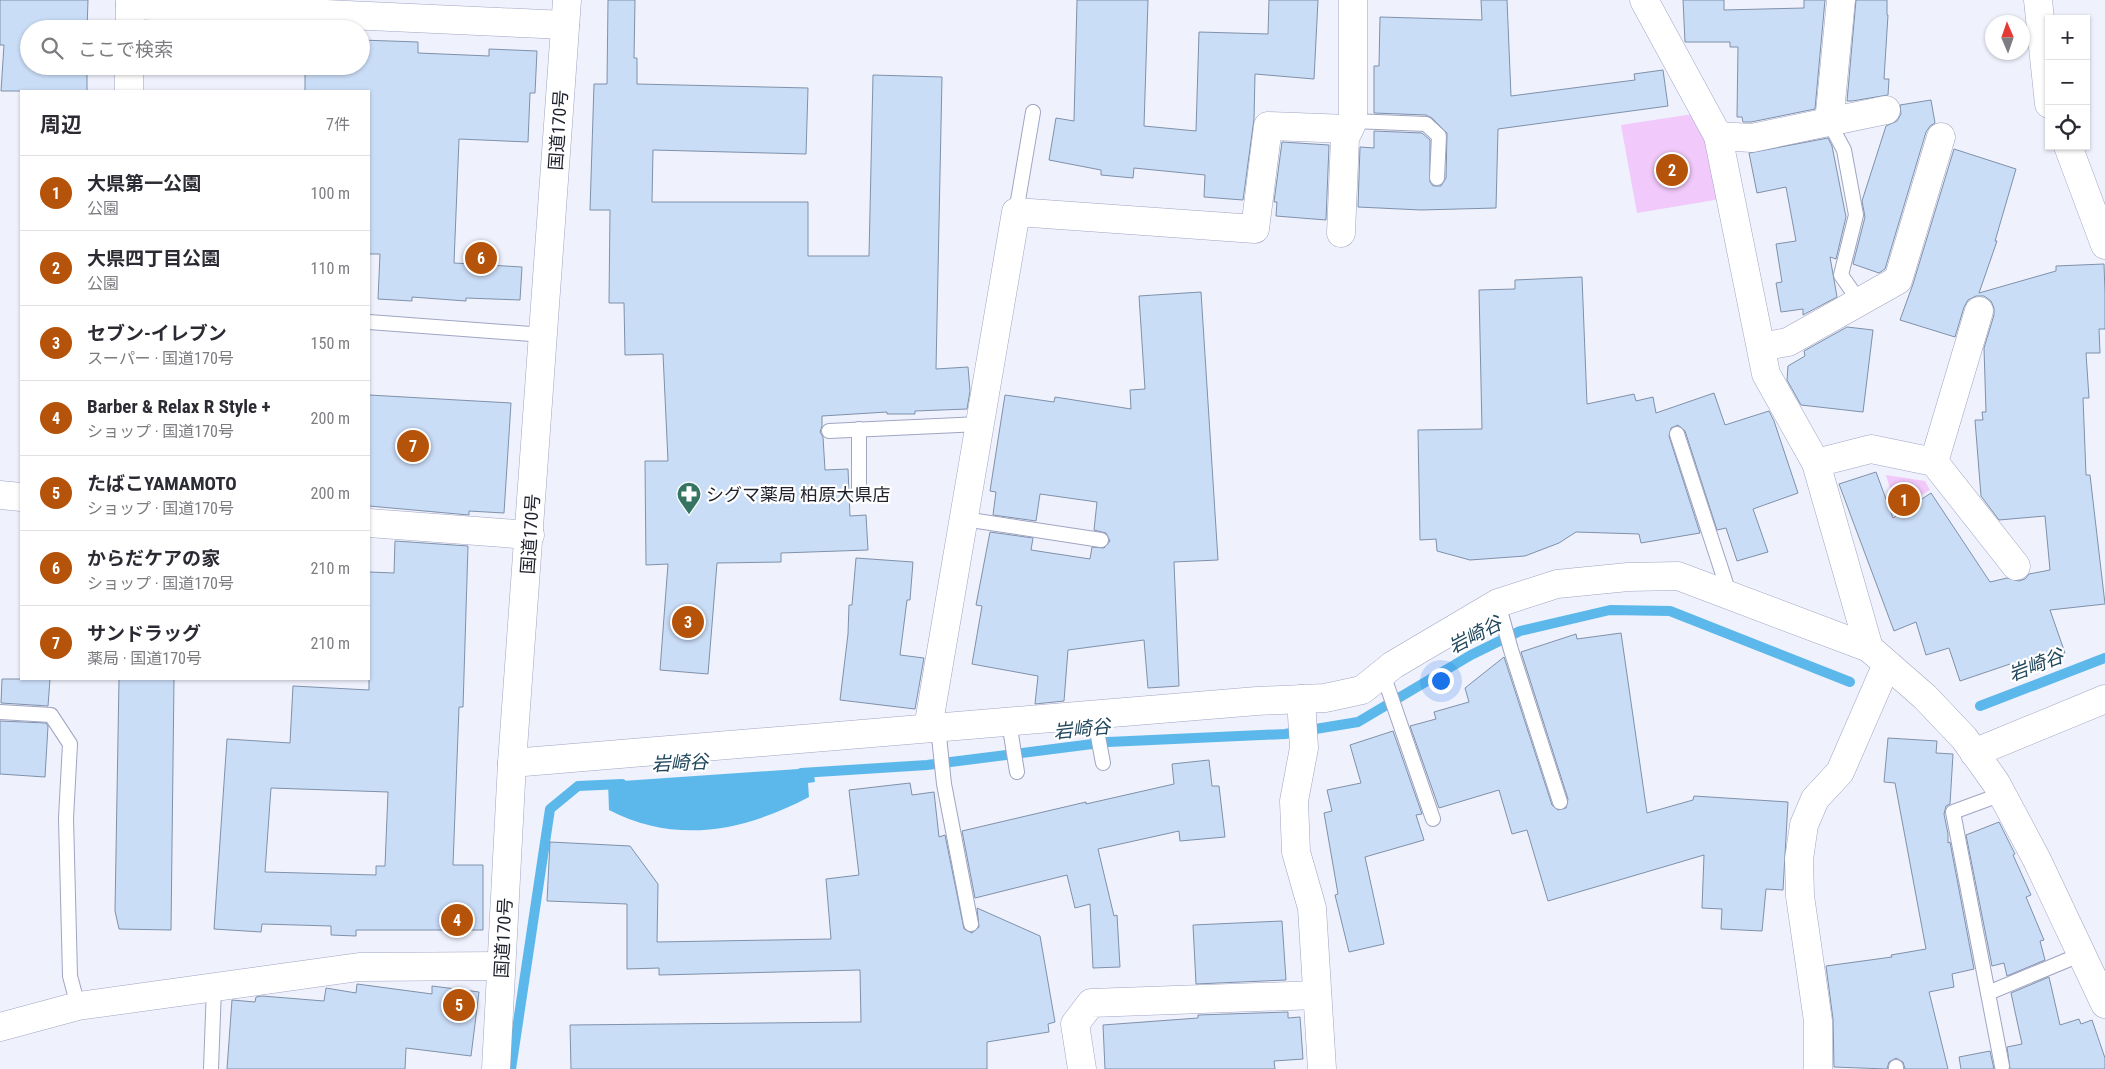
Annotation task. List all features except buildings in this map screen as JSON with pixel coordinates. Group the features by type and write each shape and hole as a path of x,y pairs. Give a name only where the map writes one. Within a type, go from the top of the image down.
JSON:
{"main road":[{"path":"1341,233 1345,138 1351,125 1353,0"},
{"path":"1644,0 1718,136 1766,374 1816,463 1878,656 1840,772 1814,798 1804,825 1800,859 1800,896 1818,1021 1818,1069"},
{"path":"1829,122 1841,0"},
{"path":"2038,0 2045,66"},
{"path":"130,11 566,12"},
{"name":"国道170号","path":"496,1069 512,763 530,536 566,12"},
{"path":"129,75 129,90"},
{"path":"1718,136 1752,138 1886,110"},
{"path":"933,728 964,519 1016,212 1255,229 1268,126 1351,125"},
{"path":"1761,347 1788,342 1898,280 1941,137"},
{"path":"2070,150 2105,244"},
{"path":"1934,462 1979,311"},
{"path":"1816,463 1871,449 1934,462 2016,566"},
{"path":"0,495 20,497"},
{"path":"370,523 530,536"},
{"path":"512,763 1094,715 1302,706 1325,698 1362,690 1383,674 1498,603 1557,584 1628,577 1678,576 1878,656 1925,697 1964,738 2002,794 2038,860 2105,1004"},
{"path":"1974,752 2105,699"},
{"path":"1302,706 1304,748 1294,801 1296,852 1312,908 1322,1069"},
{"path":"0,1027 78,1006 359,967 501,966"},
{"path":"1082,1069 1075,1024 1091,1003 1317,995"}],"lane":[{"path":"1016,212 1033,112"},
{"path":"1829,122 1844,150 1856,215 1841,275 1860,301"},
{"path":"1351,125 1426,124 1439,136 1437,178"},
{"path":"370,322 544,336"},
{"path":"829,431 980,424"},
{"path":"859,429 859,494"},
{"path":"1677,434 1730,596"},
{"path":"964,519 1101,540"},
{"path":"1498,603 1510,650 1560,802"},
{"path":"1383,674 1433,819"},
{"path":"0,712 51,715 70,744 66,818 70,976 78,1006"},
{"path":"1094,715 1103,763"},
{"path":"1009,722 1017,772"},
{"path":"933,728 971,924"},
{"path":"2002,794 1953,812 2002,1066"},
{"path":"1988,992 2082,954"},
{"path":"212,1069 214,987"}],"shaded area":[{"path":"1693,114 1709,142 1721,199 1637,213 1621,125"},
{"path":"1886,475 1925,481 1930,490 1897,510"}],"water":[{"path":"813,768 815,782 808,783 809,797 785,809 735,825 685,830 660,828 634,821 609,810 608,782"}],"waterway":[{"name":"岩崎谷","path":"801,773 927,765 1108,742 1285,734 1358,722 1471,655 1520,631 1610,610 1670,611 1850,682"},
{"name":"岩崎谷","path":"1980,706 2105,658"},
{"name":"岩崎谷","path":"511,1069 550,809 578,786 622,784"}],"place":[{"name":"大県四丁目公園","path":"1672,170"},
{"name":"からだケアの家","path":"481,258"},
{"name":"サンドラッグ","path":"413,446"},
{"name":"大県第一公園","path":"1904,500"},
{"name":"シグマ薬局 柏原大県店","path":"689,515"},
{"name":"セブン-イレブン","path":"688,622"},
{"name":"Barber & Relax R Style +","path":"457,920"},
{"name":"たばこYAMAMOTO","path":"459,1005"}]}
